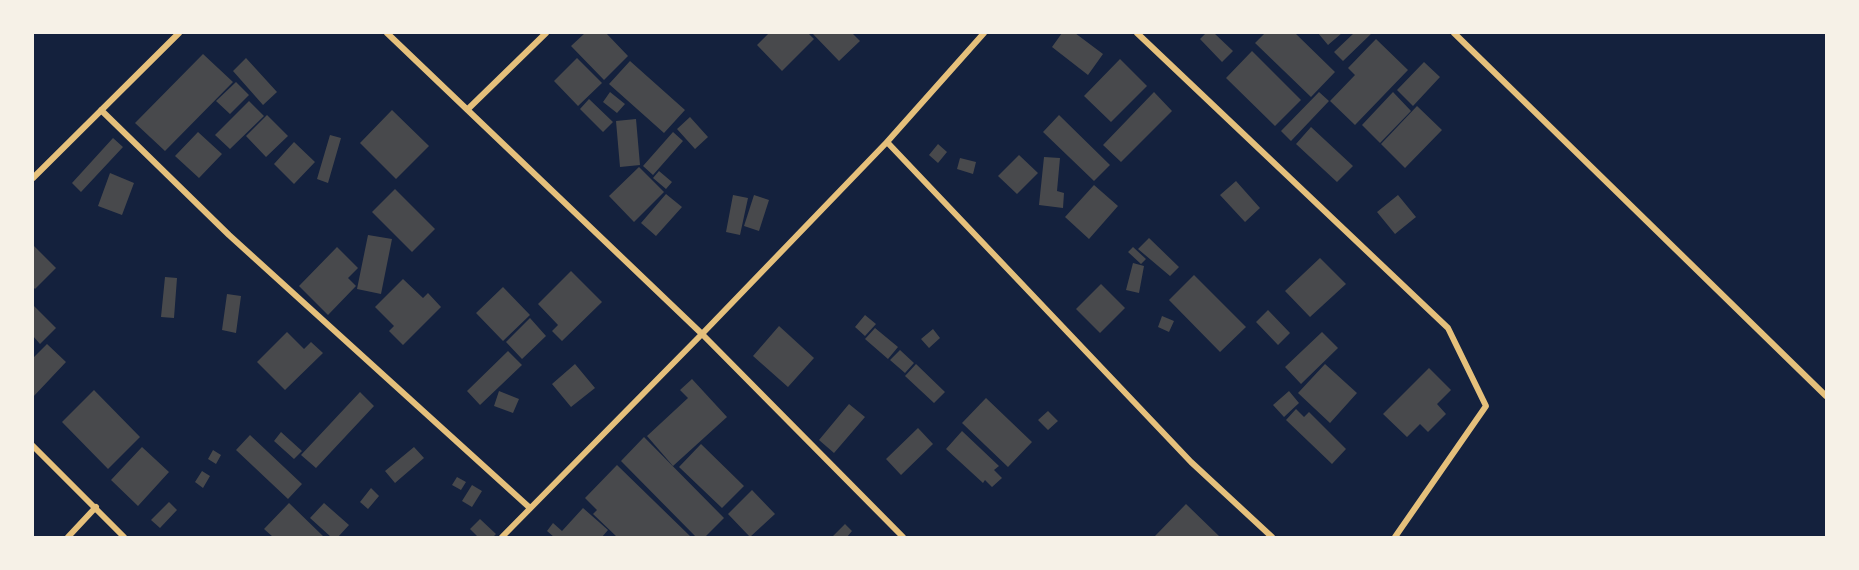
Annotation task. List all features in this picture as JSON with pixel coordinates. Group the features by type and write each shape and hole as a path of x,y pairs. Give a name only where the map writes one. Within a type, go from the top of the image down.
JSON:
{"street":[{"path":"33,178 179,33"},
{"path":"387,33 702,334 899,536"},
{"path":"468,109 546,33"},
{"path":"502,537 887,142 984,33"},
{"path":"1137,33 1448,328 1486,406 1395,537"},
{"path":"1454,33 1826,396"},
{"path":"101,110 229,235 530,508"},
{"path":"887,142 1191,462 1272,537"},
{"path":"33,446 124,537"},
{"path":"68,537 96,507"}],"building":[{"path":"585,33 606,33 628,56 604,80 571,46"},
{"path":"769,33 808,33 814,39 782,71 757,45"},
{"path":"812,33 852,33 860,41 839,61"},
{"path":"1062,33 1075,33 1103,54 1088,75 1052,47"},
{"path":"1206,33 1214,33 1233,51 1222,62 1200,39"},
{"path":"1265,33 1295,33 1335,72 1311,97 1255,43"},
{"path":"1318,33 1342,33 1328,45"},
{"path":"1354,33 1372,33 1343,61 1334,52"},
{"path":"1376,39 1408,70 1355,125 1330,101 1355,75 1348,68"},
{"path":"1252,51 1301,100 1275,126 1226,78"},
{"path":"203,54 233,82 165,151 135,123"},
{"path":"246,58 277,92 263,105 233,71"},
{"path":"577,58 602,83 578,106 554,81"},
{"path":"1120,59 1147,86 1111,122 1084,96"},
{"path":"630,61 685,110 664,133 609,84"},
{"path":"1424,62 1440,77 1413,106 1397,90"},
{"path":"236,82 249,95 230,114 216,101"},
{"path":"610,92 625,104 617,113 603,102"},
{"path":"1154,92 1172,111 1121,162 1103,145"},
{"path":"1319,92 1329,101 1291,141 1281,131"},
{"path":"1393,92 1411,111 1380,143 1362,125"},
{"path":"589,99 613,122 603,132 580,109"},
{"path":"249,101 264,116 230,149 215,135"},
{"path":"1417,106 1442,130 1405,168 1381,144"},
{"path":"392,110 429,146 396,179 360,143"},
{"path":"267,115 288,136 266,157 246,136"},
{"path":"1059,115 1110,165 1094,181 1043,132"},
{"path":"690,117 708,137 695,149 677,129"},
{"path":"636,119 640,165 620,167 616,121"},
{"path":"1311,127 1353,166 1337,182 1296,144"},
{"path":"198,132 222,154 199,178 175,156"},
{"path":"673,132 683,141 653,175 643,166"},
{"path":"330,135 341,138 328,183 317,179"},
{"path":"113,138 123,147 81,192 72,183"},
{"path":"294,142 315,162 294,184 274,164"},
{"path":"938,144 947,152 938,163 929,155"},
{"path":"1019,155 1038,173 1017,194 998,176"},
{"path":"1044,157 1060,158 1057,191 1064,193 1063,208 1039,205"},
{"path":"960,158 976,162 973,174 957,169"},
{"path":"639,167 664,192 634,222 609,196"},
{"path":"659,171 672,182 666,189 653,178"},
{"path":"110,173 134,183 122,215 98,206"},
{"path":"1236,181 1260,208 1245,222 1220,195"},
{"path":"1094,185 1118,206 1089,239 1065,217"},
{"path":"395,189 435,229 412,252 372,212"},
{"path":"666,194 682,207 656,236 641,223"},
{"path":"733,195 748,198 740,235 726,232"},
{"path":"754,195 769,200 759,231 744,226"},
{"path":"1398,195 1416,217 1395,234 1377,212"},
{"path":"368,235 392,239 381,294 357,289"},
{"path":"1149,238 1179,267 1170,276 1138,249"},
{"path":"33,245 56,268 35,289 33,287"},
{"path":"337,247 358,268 348,278 356,286 328,315 299,286"},
{"path":"1133,247 1146,259 1141,264 1128,252"},
{"path":"1320,258 1346,284 1310,317 1285,291"},
{"path":"1133,263 1144,266 1139,293 1126,290"},
{"path":"571,271 602,302 562,341 552,331 558,325 538,304"},
{"path":"1194,275 1246,327 1220,352 1169,300"},
{"path":"165,277 177,278 174,318 161,317"},
{"path":"403,279 423,298 428,293 441,307 403,345 389,331 394,326 375,307"},
{"path":"1101,284 1125,308 1100,333 1076,309"},
{"path":"503,287 530,315 503,341 476,313"},
{"path":"227,294 241,296 236,333 222,330"},
{"path":"33,305 56,328 40,344 33,336"},
{"path":"1268,310 1290,333 1278,345 1256,322"},
{"path":"865,315 876,324 865,336 855,327"},
{"path":"1162,316 1174,321 1169,332 1158,327"},
{"path":"530,318 546,336 522,359 506,342"},
{"path":"779,326 814,358 788,387 753,356"},
{"path":"875,328 898,347 888,359 865,339"},
{"path":"933,329 940,338 929,348 921,339"},
{"path":"287,332 304,349 311,342 323,353 285,390 257,362"},
{"path":"1322,332 1338,348 1301,384 1285,367"},
{"path":"47,344 66,362 33,397 33,358"},
{"path":"900,350 914,363 905,373 890,360"},
{"path":"508,351 522,365 480,405 467,391"},
{"path":"575,364 595,388 571,407 552,384"},
{"path":"916,364 945,392 934,403 905,376"},
{"path":"1325,364 1357,393 1330,423 1298,393"},
{"path":"1429,368 1451,390 1437,404 1446,414 1428,432 1420,424 1407,437 1383,414"},
{"path":"692,379 727,417 673,466 647,436 688,398 680,390"},
{"path":"94,390 140,437 108,469 62,422"},
{"path":"499,391 519,399 513,413 494,406"},
{"path":"1289,391 1299,403 1284,417 1273,405"},
{"path":"360,392 374,406 316,468 301,455"},
{"path":"986,398 1032,442 1008,467 962,423"},
{"path":"849,404 865,417 834,453 819,440"},
{"path":"1296,409 1304,417 1309,412 1346,449 1332,464 1286,420"},
{"path":"1048,411 1058,421 1048,430 1038,420"},
{"path":"918,428 933,444 901,475 886,459"},
{"path":"962,431 999,466 994,470 1002,478 992,487 985,480 983,483 946,449"},
{"path":"281,432 302,451 294,459 274,441"},
{"path":"250,435 302,484 288,499 236,450"},
{"path":"644,437 724,518 705,537 696,537 621,461"},
{"path":"701,444 744,486 722,508 679,467"},
{"path":"142,447 169,472 138,506 111,480"},
{"path":"414,447 424,458 395,483 385,471"},
{"path":"213,450 221,455 216,464 208,459"},
{"path":"617,465 691,537 617,537 593,514 597,510 585,498"},
{"path":"202,471 210,476 203,488 195,482"},
{"path":"457,477 466,482 461,490 452,485"},
{"path":"472,485 482,491 472,507 462,501"},
{"path":"371,488 379,496 368,509 360,502"},
{"path":"752,490 775,514 750,537 728,514"},
{"path":"169,502 177,510 160,528 151,520"},
{"path":"289,503 324,537 273,537 264,529"},
{"path":"324,503 349,525 338,537 331,537 310,518"},
{"path":"1186,504 1220,537 1155,536"},
{"path":"583,508 608,530 602,537 554,537 547,531 553,523 562,531"},
{"path":"480,519 496,534 493,537 478,537 470,529"},
{"path":"845,524 852,531 847,537 832,537"}]}
